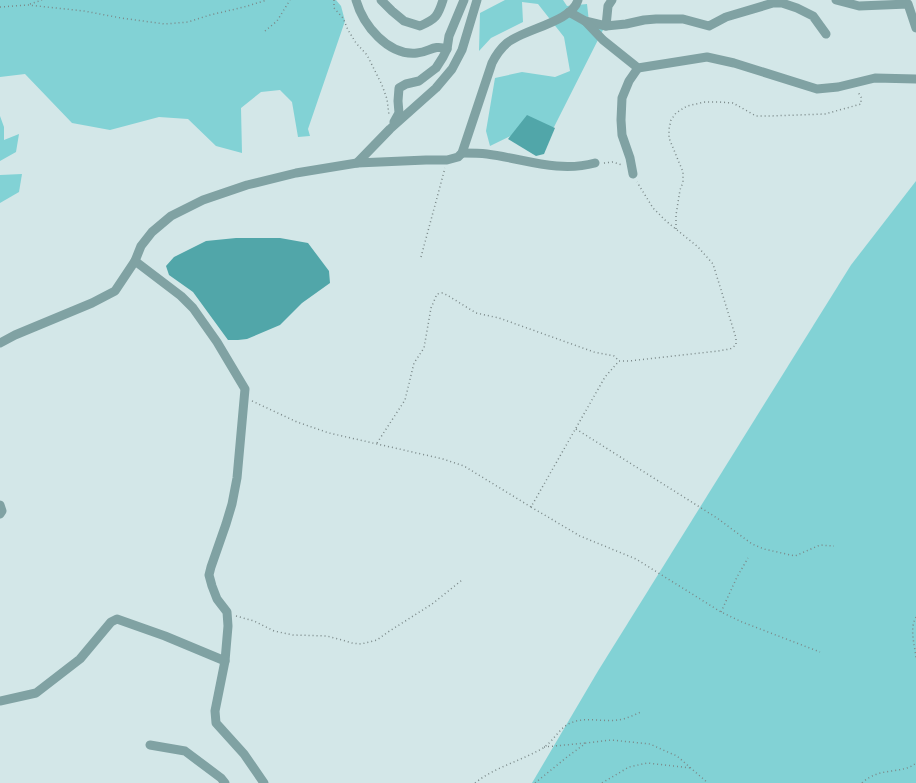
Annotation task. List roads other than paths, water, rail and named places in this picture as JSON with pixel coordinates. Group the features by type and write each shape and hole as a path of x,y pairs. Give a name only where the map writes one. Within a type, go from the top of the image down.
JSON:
{"street":[{"path":"356,0 359,11 368,24 386,44 396,50 418,53 440,47 447,49"},
{"path":"381,0 404,21 420,26 429,22 438,14 443,0"},
{"path":"390,129 399,113 399,88 419,80 436,68 447,49 449,36 464,0"},
{"path":"357,163 390,129 436,88 452,70 462,50 477,0"},
{"path":"0,343 15,335 92,303 115,291 135,261 141,246 152,232 171,216 203,200 247,185 296,173 357,163 447,160 458,157 462,152 492,63 498,52 508,42 569,12 575,7 578,0"},
{"path":"606,26 608,6 612,0"},
{"path":"836,0 859,6 908,4 916,28"},
{"path":"569,12 585,21 606,26 656,19 683,19 709,26 726,17 773,3 782,3 813,16 826,34"},
{"path":"585,21 603,40 638,68"},
{"path":"633,174 630,158 622,135 622,98 629,81 638,68 707,57 734,63 818,89 838,87 875,78 916,79"},
{"path":"462,152 487,154 553,167 585,166 596,163"},
{"path":"135,261 181,296 193,308 217,342 245,389 237,478 232,504 211,567 210,575 217,599 227,612 228,626 225,661 215,711 216,723 244,754 264,783"},
{"path":"0,505 2,511 0,514"},
{"path":"0,701 36,693 80,659 111,622 117,620 165,636 225,661"},
{"path":"150,745 185,751 221,778 225,783"}]}
